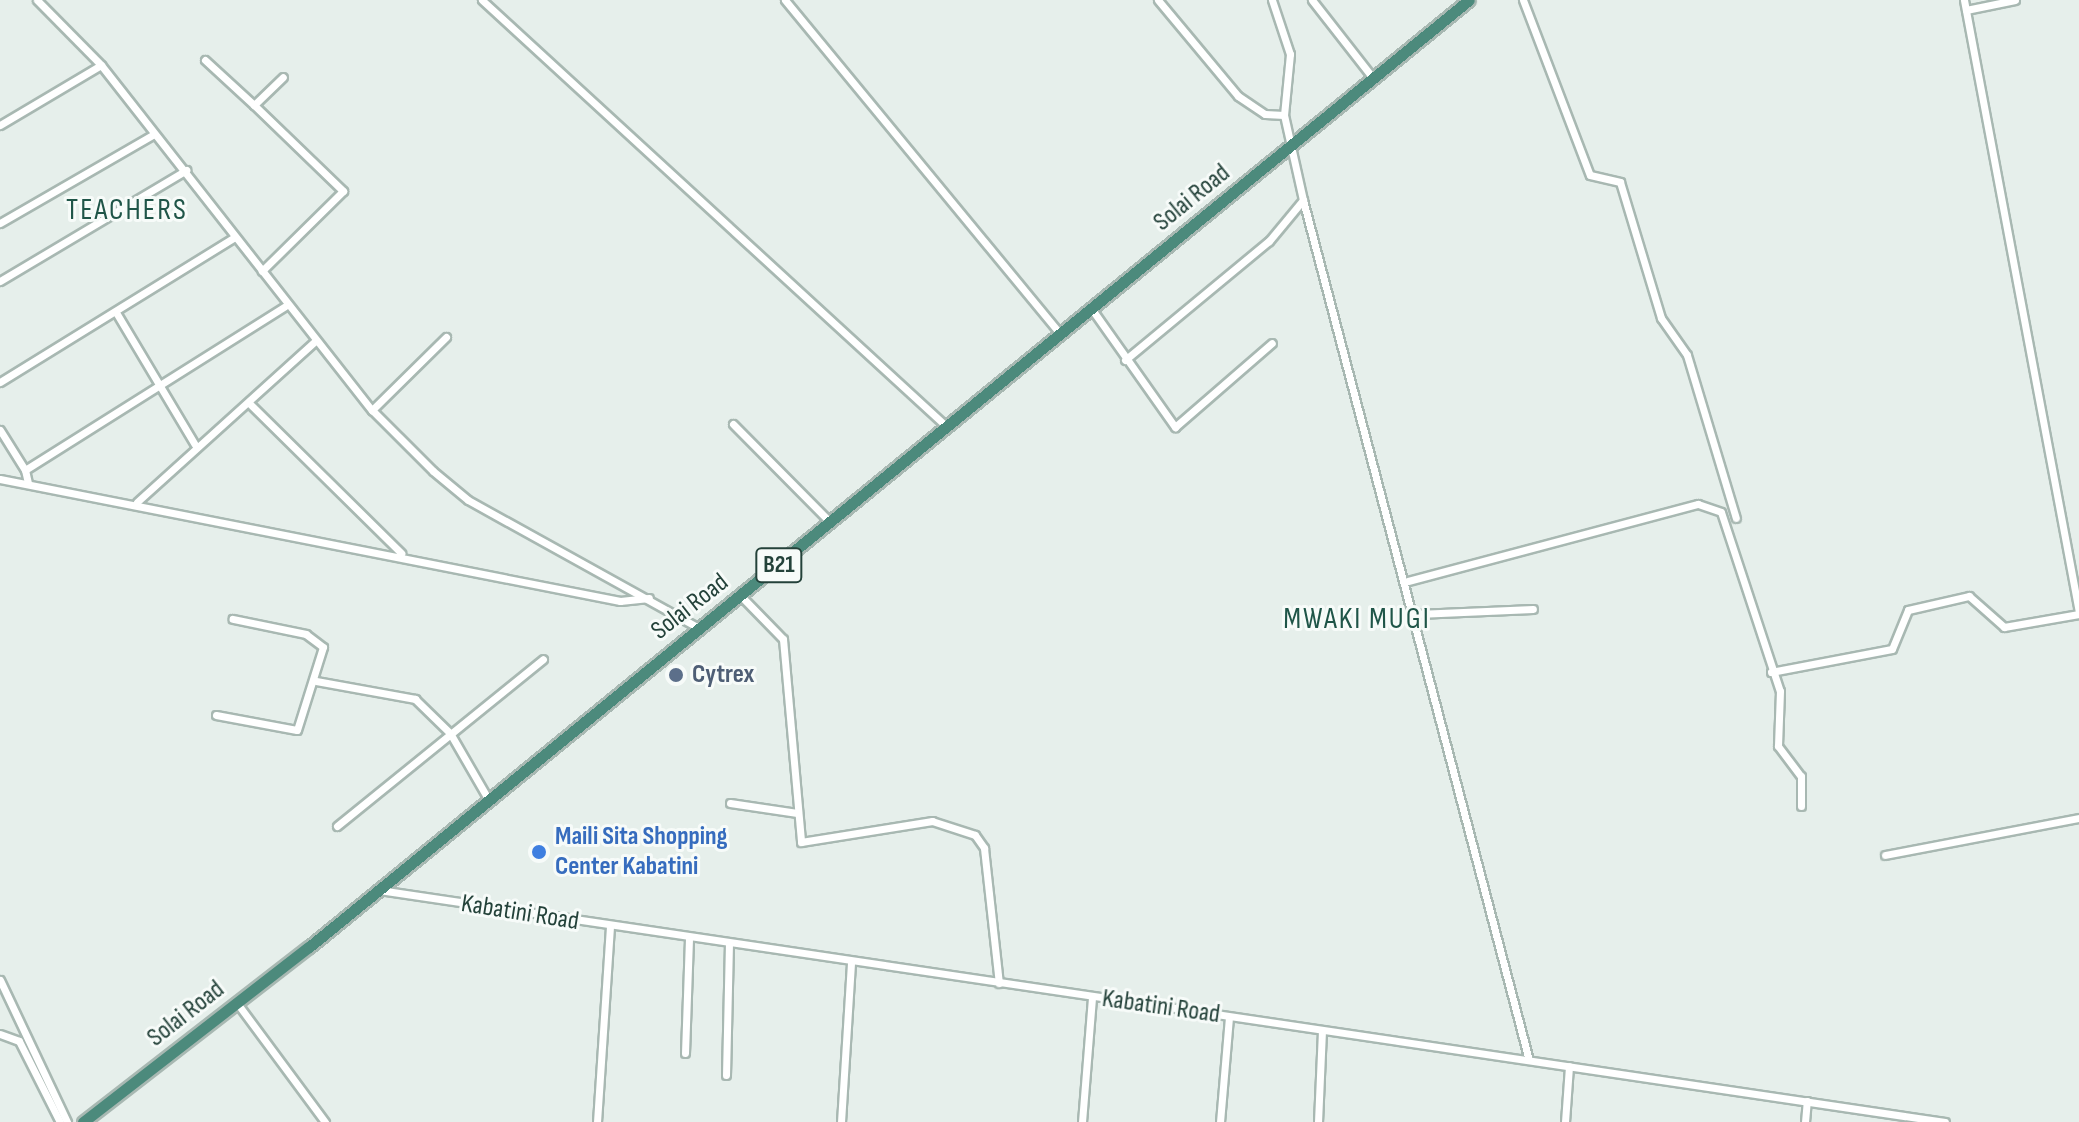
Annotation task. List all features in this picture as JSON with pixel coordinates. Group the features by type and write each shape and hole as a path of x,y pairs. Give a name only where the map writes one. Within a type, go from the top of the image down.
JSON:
{"highway":[{"name":"Solai Road","path":"83,1122 237,1003 487,797 831,523 1373,78 1454,5 1469,0"}],"street":[{"path":"37,0 101,65 186,170 285,306 372,410 468,500 699,628"},
{"path":"482,0 947,427"},
{"path":"785,0 1060,334"},
{"path":"1158,0 1238,96 1265,114 1284,115"},
{"path":"1272,0 1290,54 1284,115 1303,200 1417,614 1529,1060"},
{"path":"1312,0 1373,78"},
{"path":"1523,0 1590,175 1620,182 1661,318 1687,355 1736,518"},
{"path":"1771,672 1892,649 1908,610 1969,596 2004,627 2079,613 1964,0"},
{"path":"1966,10 2015,0"},
{"path":"205,60 343,191 262,271"},
{"path":"0,125 101,65"},
{"path":"254,105 283,77"},
{"path":"0,223 154,134"},
{"path":"0,281 186,170"},
{"path":"1125,360 1269,241 1303,200"},
{"path":"0,382 44,349 117,314 235,237"},
{"path":"25,470 285,306"},
{"path":"1091,308 1175,427 1272,343"},
{"path":"117,314 195,445"},
{"path":"372,410 446,337"},
{"path":"137,502 195,445 249,403 315,341"},
{"path":"249,403 403,555"},
{"path":"733,424 831,523"},
{"path":"0,430 25,470 28,483"},
{"path":"0,479 137,502 620,601 649,598"},
{"path":"1408,581 1698,504 1721,512 1783,711 1778,746 1801,776 1801,806"},
{"path":"741,596 783,639 797,813 805,844 932,821 975,835 984,848 999,983"},
{"path":"1417,614 1533,609"},
{"path":"216,715 297,730 316,681 320,639 233,619"},
{"path":"337,826 543,659"},
{"path":"316,681 415,699 450,733 487,797"},
{"path":"730,803 797,813"},
{"path":"1885,855 2079,818"},
{"name":"Kabatini Road","path":"377,890 1945,1122"},
{"path":"597,1122 610,926"},
{"path":"685,1053 689,938"},
{"path":"726,1075 729,943"},
{"path":"841,1122 851,961"},
{"path":"0,980 67,1122"},
{"path":"1082,1122 1092,997"},
{"path":"237,1003 325,1122"},
{"path":"1220,1122 1229,1017"},
{"path":"1318,1122 1322,1031"},
{"path":"0,1034 19,1041 60,1122"},
{"path":"1565,1122 1569,1066"},
{"path":"1805,1122 1807,1101"}],"place":[{"name":"Cytrex","path":"676,675"},
{"name":"Maili Sita Shopping Center Kabatini","path":"539,852"}],"district":[{"name":"TEACHERS","path":"127,210"},
{"name":"MWAKI MUGI","path":"1357,619"}]}
